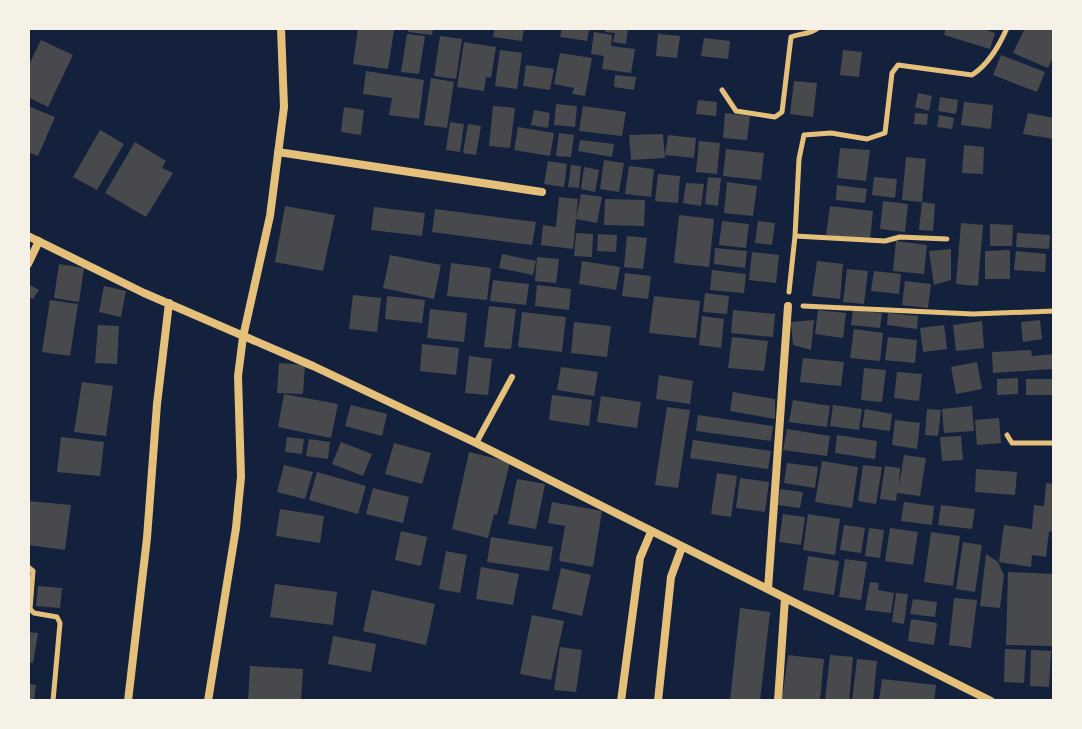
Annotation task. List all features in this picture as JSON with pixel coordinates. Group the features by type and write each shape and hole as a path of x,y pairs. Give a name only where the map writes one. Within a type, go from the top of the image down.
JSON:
{"street":[{"path":"208,701 236,528 241,477 238,376 243,337 270,216 284,107 281,28"},
{"path":"278,152 542,192"},
{"path":"28,236 144,293 313,366 476,443 991,701"},
{"path":"28,264 39,241"},
{"path":"128,701 169,303"},
{"path":"768,589 788,306"},
{"path":"621,701 640,558 651,532"},
{"path":"658,701 671,577 682,547"},
{"path":"778,701 785,598"}],"lane":[{"path":"476,443 512,377"}],"path":[{"path":"722,90 736,111 775,117 782,112 791,37 811,33 818,28"},
{"path":"1007,28 990,57 972,75 898,65 892,73 885,133 867,139 831,133 804,135 799,159 788,306 867,307 973,314 1054,311"},
{"path":"795,236 885,241 900,237 947,239"},
{"path":"1007,435 1012,443 1022,445 1054,443"},
{"path":"28,567 33,571 30,609 34,613 57,617 60,623 53,701"}],"building":[{"path":"358,28 394,30 388,69 353,64"},
{"path":"408,28 433,28 432,35 408,32"},
{"path":"495,28 524,28 522,41 493,37"},
{"path":"562,28 589,30 587,41 560,37"},
{"path":"605,28 628,28 626,44 613,42 615,33 605,32"},
{"path":"946,28 980,28 995,33 990,49 944,35"},
{"path":"1025,28 1054,28 1054,55 1048,68 1013,53"},
{"path":"594,32 612,35 611,46 635,49 631,73 602,69 604,56 591,54"},
{"path":"407,34 425,36 419,74 401,72"},
{"path":"658,34 680,36 677,58 656,56"},
{"path":"440,36 462,39 456,79 434,76"},
{"path":"704,38 730,41 728,59 701,56"},
{"path":"41,40 73,55 48,107 28,97 28,67"},
{"path":"464,42 496,47 491,78 486,77 484,91 457,87"},
{"path":"500,50 522,53 517,89 495,86"},
{"path":"843,50 862,52 859,77 840,75"},
{"path":"560,53 592,58 585,96 572,94 574,88 554,84"},
{"path":"1001,55 1045,72 1037,92 993,75"},
{"path":"526,65 554,69 550,90 523,86"},
{"path":"366,71 424,80 419,119 389,115 392,98 363,94"},
{"path":"615,75 636,77 634,90 614,87"},
{"path":"431,78 454,82 447,128 424,125"},
{"path":"794,81 817,83 813,117 790,114"},
{"path":"918,93 932,96 929,111 915,107"},
{"path":"940,97 958,100 956,114 938,111"},
{"path":"698,100 717,102 716,116 696,114"},
{"path":"964,102 993,105 991,129 961,125"},
{"path":"556,104 577,106 575,127 554,125"},
{"path":"28,106 55,117 38,156 28,152"},
{"path":"493,106 515,108 510,148 489,146"},
{"path":"583,106 626,112 622,136 579,131"},
{"path":"344,107 364,110 361,135 341,132"},
{"path":"534,110 550,113 548,128 531,125"},
{"path":"725,113 750,116 747,140 723,138"},
{"path":"915,113 928,114 927,125 914,124"},
{"path":"1028,113 1054,118 1054,139 1023,134"},
{"path":"939,115 954,118 952,129 937,127"},
{"path":"450,122 464,124 460,152 446,150"},
{"path":"468,124 481,126 476,155 463,153"},
{"path":"518,127 554,133 550,156 514,150"},
{"path":"100,130 124,144 97,190 73,177"},
{"path":"559,133 574,135 571,157 556,156"},
{"path":"663,134 665,158 631,160 629,135"},
{"path":"668,135 696,138 694,158 665,155"},
{"path":"580,140 614,144 612,157 578,151"},
{"path":"699,141 720,143 717,174 696,172"},
{"path":"135,142 166,161 162,168 173,173 146,217 105,193"},
{"path":"964,145 984,147 983,174 962,173"},
{"path":"840,148 870,150 866,181 837,178"},
{"path":"726,149 764,153 761,180 723,176"},
{"path":"906,157 926,159 922,202 902,200"},
{"path":"604,160 624,163 619,192 600,189"},
{"path":"548,161 567,164 564,187 544,184"},
{"path":"571,165 581,166 579,188 568,187"},
{"path":"629,166 654,169 651,197 625,194"},
{"path":"584,167 599,170 595,192 581,189"},
{"path":"658,174 680,176 678,203 655,201"},
{"path":"708,177 721,178 718,206 705,204"},
{"path":"874,177 897,179 895,198 872,195"},
{"path":"727,182 757,186 753,216 724,213"},
{"path":"686,183 704,184 701,206 683,203"},
{"path":"837,185 867,189 865,203 836,200"},
{"path":"581,194 602,197 597,223 576,219"},
{"path":"559,197 578,199 573,249 541,245 543,225 556,227"},
{"path":"605,199 645,200 644,226 604,225"},
{"path":"883,201 908,204 905,232 880,229"},
{"path":"922,202 935,204 933,231 919,230"},
{"path":"285,206 335,215 323,271 275,262"},
{"path":"830,206 873,211 870,240 826,235"},
{"path":"374,207 425,213 422,236 371,230"},
{"path":"435,209 536,222 532,245 432,232"},
{"path":"679,215 714,219 709,267 674,263"},
{"path":"722,221 749,224 746,248 719,245"},
{"path":"758,221 775,223 772,245 755,243"},
{"path":"961,223 983,225 978,286 956,284"},
{"path":"990,224 1013,225 1012,246 990,246"},
{"path":"576,233 593,234 592,257 574,256"},
{"path":"1017,233 1050,235 1049,249 1016,247"},
{"path":"598,234 617,235 616,252 597,251"},
{"path":"627,236 647,238 643,269 624,267"},
{"path":"896,241 927,245 924,274 893,271"},
{"path":"715,248 747,251 745,268 714,264"},
{"path":"951,249 951,280 934,285 929,251"},
{"path":"1010,250 1010,279 985,279 985,251"},
{"path":"1016,251 1046,254 1045,272 1014,270"},
{"path":"752,252 779,255 776,283 749,280"},
{"path":"502,254 536,261 533,275 499,268"},
{"path":"390,255 441,265 434,299 383,288"},
{"path":"537,257 559,259 556,283 535,281"},
{"path":"582,261 620,267 616,290 579,284"},
{"path":"817,261 843,264 840,299 812,296"},
{"path":"451,263 491,268 487,300 447,296"},
{"path":"59,264 84,268 79,302 54,298"},
{"path":"847,269 868,271 864,304 843,302"},
{"path":"712,270 746,274 744,293 710,290"},
{"path":"874,271 901,274 899,294 871,291"},
{"path":"625,273 651,276 648,299 622,296"},
{"path":"493,280 529,284 526,305 490,301"},
{"path":"905,281 931,284 928,308 902,305"},
{"path":"28,284 39,290 33,299 28,296"},
{"path":"537,285 571,289 569,310 535,306"},
{"path":"104,286 126,291 121,317 99,312"},
{"path":"705,293 729,296 727,314 703,312"},
{"path":"353,295 381,298 377,332 349,329"},
{"path":"387,296 425,300 422,323 385,319"},
{"path":"654,296 700,301 696,338 649,333"},
{"path":"50,300 78,304 70,356 42,352"},
{"path":"489,306 516,309 511,349 484,347"},
{"path":"430,309 467,313 464,342 427,338"},
{"path":"733,310 775,314 773,337 731,333"},
{"path":"818,310 846,313 843,338 815,334"},
{"path":"853,310 882,313 880,328 851,325"},
{"path":"522,312 566,317 562,352 518,347"},
{"path":"888,313 918,316 917,329 887,325"},
{"path":"702,316 724,319 721,348 699,345"},
{"path":"814,320 811,350 793,345 791,322"},
{"path":"1040,320 1042,339 1023,342 1021,322"},
{"path":"982,321 984,348 956,351 953,325"},
{"path":"574,322 611,326 607,357 571,353"},
{"path":"98,325 119,326 117,364 95,363"},
{"path":"944,325 947,349 923,352 920,328"},
{"path":"854,329 883,333 880,361 850,358"},
{"path":"732,337 768,341 764,371 728,368"},
{"path":"888,337 917,340 915,363 885,360"},
{"path":"422,344 459,348 456,375 420,371"},
{"path":"1031,350 1032,356 1054,354 1054,369 993,373 992,352"},
{"path":"469,356 492,359 488,395 465,393"},
{"path":"803,358 844,362 841,386 800,382"},
{"path":"977,362 982,389 956,394 951,367"},
{"path":"279,363 305,365 303,394 277,393"},
{"path":"561,367 598,372 594,396 557,390"},
{"path":"864,368 886,370 882,402 861,400"},
{"path":"897,372 922,374 919,401 894,398"},
{"path":"659,375 693,381 690,404 656,399"},
{"path":"1018,378 1018,394 997,395 997,379"},
{"path":"1026,379 1054,379 1054,395 1026,395"},
{"path":"82,382 113,386 106,436 74,432"},
{"path":"733,392 775,399 775,419 730,411"},
{"path":"284,394 338,404 331,438 278,427"},
{"path":"552,395 592,400 589,426 549,420"},
{"path":"601,396 641,402 637,428 597,422"},
{"path":"793,400 830,406 827,427 789,422"},
{"path":"351,405 387,414 382,436 345,426"},
{"path":"833,405 862,409 859,430 830,426"},
{"path":"972,406 974,431 944,433 942,409"},
{"path":"667,407 690,410 678,488 655,485"},
{"path":"865,409 892,414 890,431 862,427"},
{"path":"927,409 941,410 938,436 925,435"},
{"path":"698,415 773,426 771,441 696,431"},
{"path":"999,418 1001,443 977,445 975,420"},
{"path":"895,420 920,423 917,449 892,445"},
{"path":"787,429 830,436 827,456 783,450"},
{"path":"837,435 877,441 875,459 835,453"},
{"path":"961,436 963,460 942,461 940,437"},
{"path":"61,437 104,442 100,476 57,472"},
{"path":"287,437 304,439 302,454 285,452"},
{"path":"309,439 330,442 328,459 306,456"},
{"path":"693,440 771,451 768,469 690,458"},
{"path":"341,442 372,454 363,476 332,464"},
{"path":"394,443 431,453 422,484 385,474"},
{"path":"469,452 510,462 488,538 452,529"},
{"path":"904,455 926,458 920,496 897,493 896,501 880,499 885,466 900,468 899,486"},
{"path":"822,461 858,467 852,508 815,502"},
{"path":"787,463 818,467 815,488 784,483"},
{"path":"284,465 313,472 305,499 277,492"},
{"path":"863,465 882,467 876,504 858,501"},
{"path":"976,469 1017,472 1015,495 975,492"},
{"path":"317,472 366,486 358,514 309,500"},
{"path":"717,473 737,476 731,517 711,514"},
{"path":"740,478 769,482 765,512 736,508"},
{"path":"517,479 545,484 536,529 508,524"},
{"path":"1046,483 1054,484 1054,532 1049,531 1046,557 1032,555 1031,567 999,562 1004,525 1032,529 1034,505 1044,506"},
{"path":"373,488 409,497 403,523 366,514"},
{"path":"780,489 803,492 800,508 778,505"},
{"path":"28,501 71,505 65,550 28,545"},
{"path":"552,502 602,511 593,567 559,561 565,526 548,523"},
{"path":"904,502 934,506 932,525 901,521"},
{"path":"941,505 975,509 972,529 938,525"},
{"path":"280,509 324,516 320,543 276,536"},
{"path":"783,514 805,517 801,545 779,542"},
{"path":"808,514 840,519 835,555 803,550"},
{"path":"844,525 865,528 861,553 840,550"},
{"path":"869,528 884,530 880,558 865,556"},
{"path":"890,528 918,532 913,565 885,561"},
{"path":"401,531 427,537 421,566 395,560"},
{"path":"931,532 960,536 953,586 924,582"},
{"path":"491,537 553,547 549,571 487,562"},
{"path":"963,542 982,545 975,592 956,589"},
{"path":"446,551 467,555 460,593 439,589"},
{"path":"986,554 998,562 1004,575 1000,608 980,606"},
{"path":"808,556 839,561 834,595 803,590"},
{"path":"845,559 867,562 861,600 839,597"},
{"path":"481,567 519,574 513,605 476,599"},
{"path":"561,568 591,575 582,616 552,609"},
{"path":"1008,572 1054,574 1053,646 1006,645"},
{"path":"870,582 879,583 878,590 894,593 891,613 865,610"},
{"path":"275,584 337,592 333,625 270,617"},
{"path":"38,586 62,588 60,608 36,606"},
{"path":"372,590 435,604 426,645 363,631"},
{"path":"896,593 908,594 904,624 892,622"},
{"path":"954,598 977,600 971,648 949,645"},
{"path":"913,599 937,602 935,617 910,614"},
{"path":"740,608 770,612 760,701 730,701"},
{"path":"532,615 564,621 551,680 520,674"},
{"path":"911,619 937,623 934,645 908,641"},
{"path":"28,632 38,633 33,663 28,662"},
{"path":"333,636 376,644 371,672 328,664"},
{"path":"560,647 582,650 576,692 554,690"},
{"path":"1005,649 1026,650 1024,683 1004,682"},
{"path":"1031,650 1051,651 1049,687 1030,686"},
{"path":"788,655 824,659 820,701 782,700"},
{"path":"830,655 853,657 849,701 825,700"},
{"path":"857,659 877,661 873,701 852,701"},
{"path":"250,666 303,669 301,701 248,701"},
{"path":"882,679 936,685 934,701 879,701"},
{"path":"28,684 36,685 34,701 28,701"}]}
